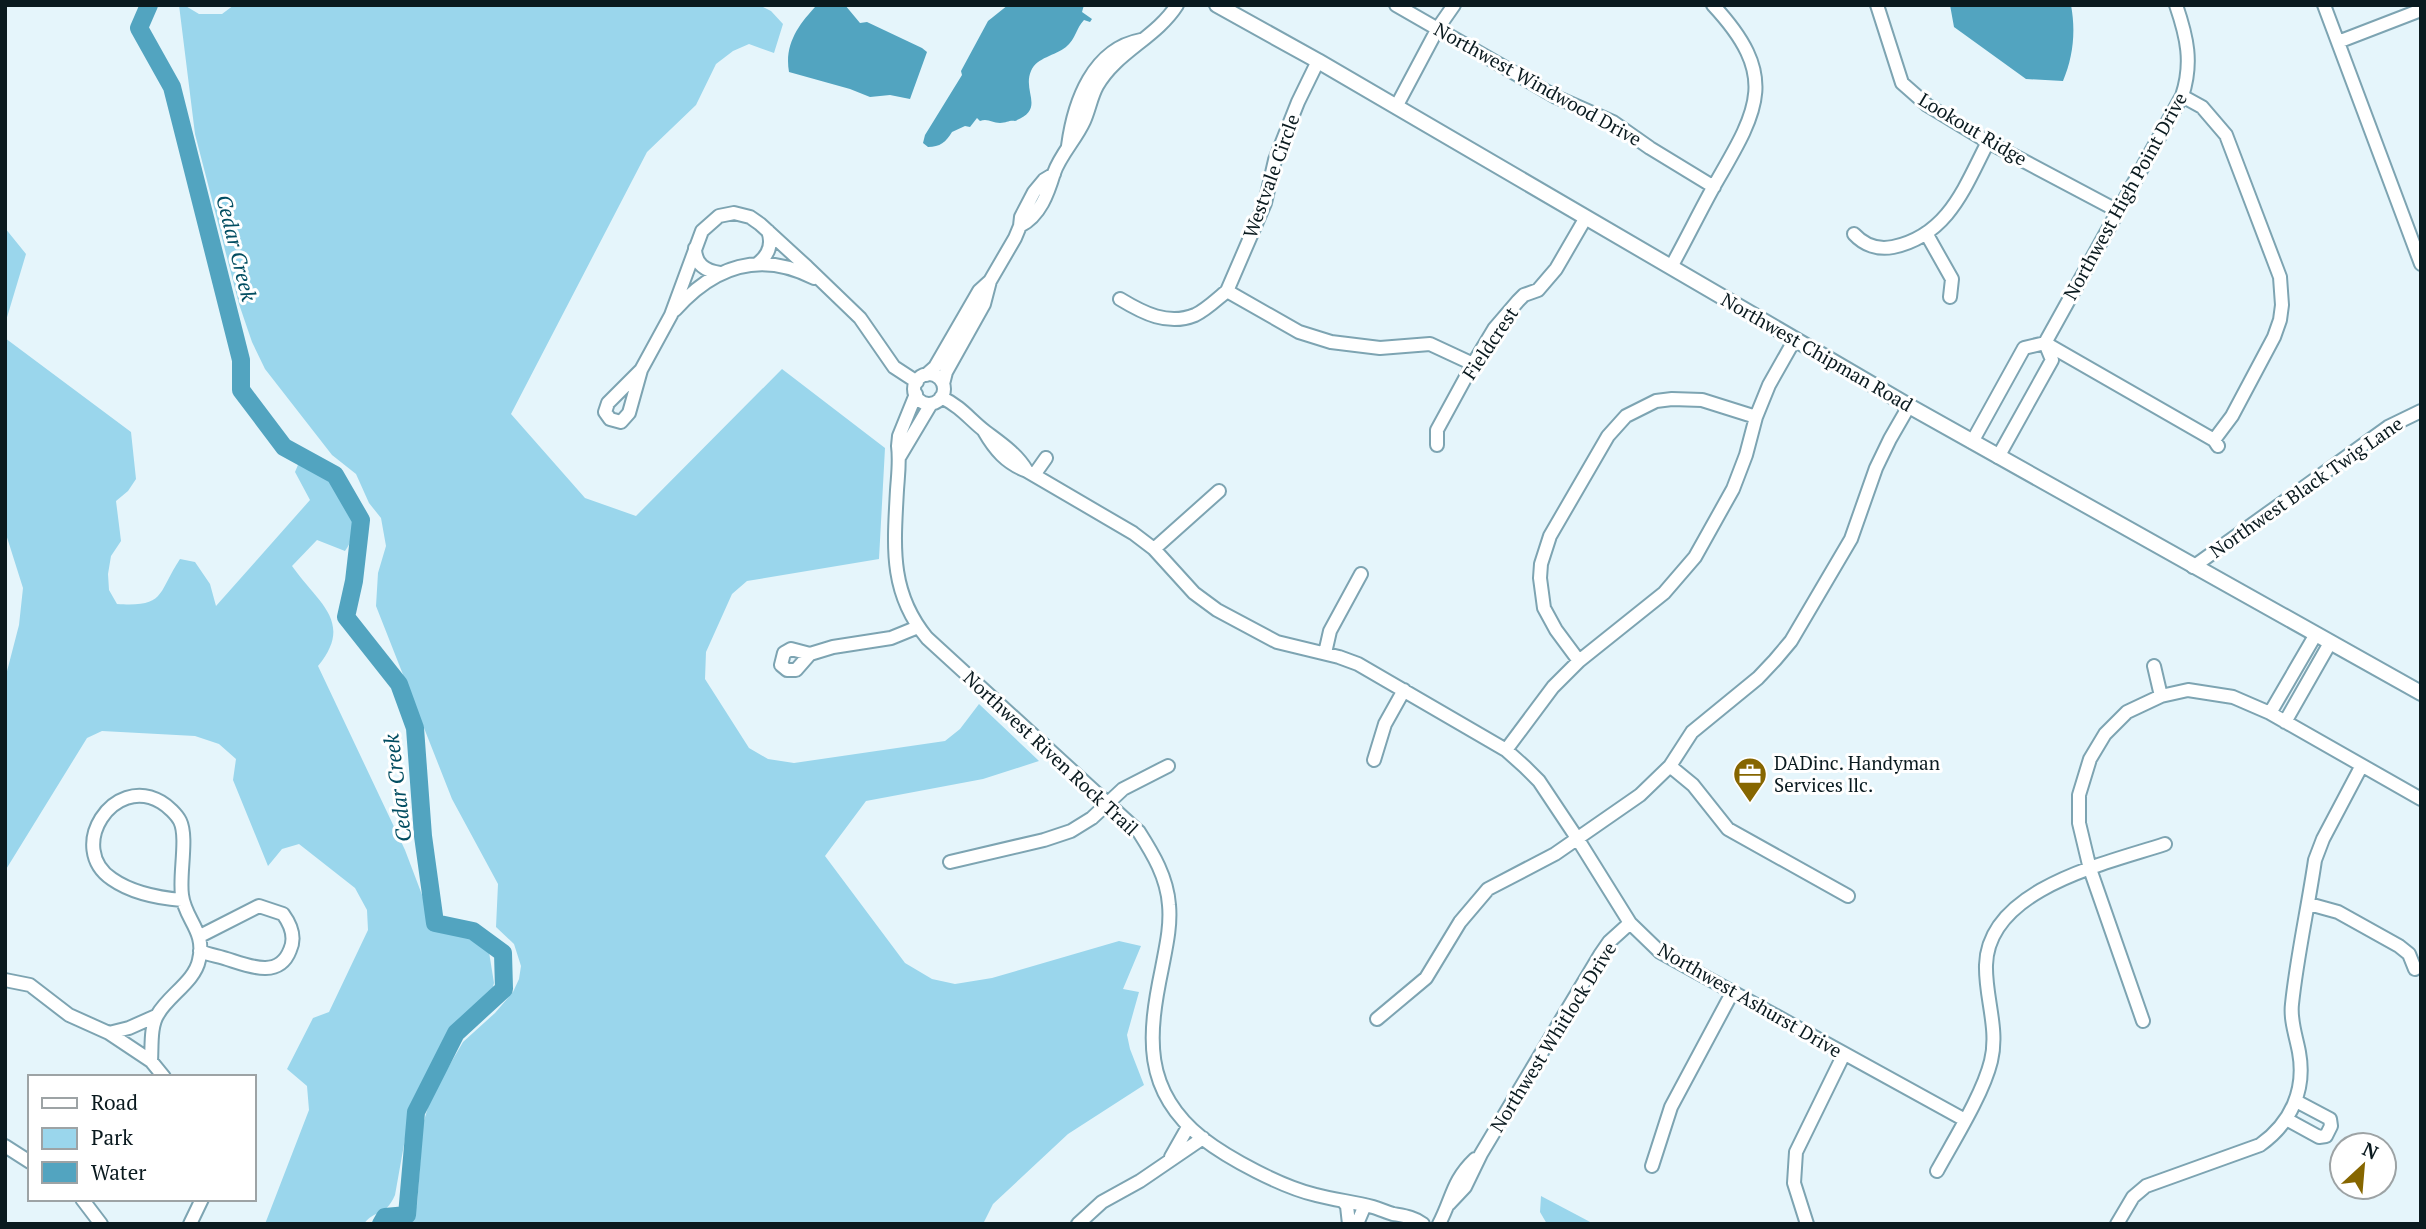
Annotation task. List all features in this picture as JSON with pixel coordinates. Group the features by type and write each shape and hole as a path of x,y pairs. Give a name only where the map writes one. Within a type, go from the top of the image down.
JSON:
{"main road":[{"name":"Northwest Chipman Road","path":"1217,5 1318,61 1585,219 1998,457 2421,693"}],"street":[{"name":"Northwest Riven Rock Trail","path":"900,456 939,395 946,372 984,304 990,281 1020,226 1021,217 1034,192 1044,180 1054,174 1067,151 1070,127 1079,100 1096,68 1113,49 1142,40 1162,25 1177,5"},
{"name":"Northwest Windwood Drive","path":"1396,5 1556,97 1613,122 1714,187"},
{"path":"1396,107 1438,28 1454,5"},
{"path":"1671,267 1741,142 1755,106 1757,81 1749,53 1735,28 1713,5"},
{"name":"Lookout Ridge","path":"1877,5 1902,83 1927,105 1988,142 2118,211"},
{"name":"Northwest High Point Drive","path":"1972,442 2024,348 2045,343 2182,96 2187,81 2189,53 2176,5"},
{"path":"2324,5 2421,264"},
{"path":"2339,42 2421,10"},
{"name":"Westvale Circle","path":"1227,291 1265,203 1275,160 1293,114 1318,61"},
{"path":"2045,343 2216,443 2232,416 2274,337 2280,320 2282,289 2280,277 2226,135 2202,107 2182,96"},
{"path":"1854,234 1863,243 1885,248 1906,244 1926,233 1943,221 1959,199 1988,142"},
{"path":"671,316 695,244 707,225 719,216 743,214 768,231 824,283 860,318 894,367 920,384"},
{"name":"Fieldcrest","path":"1437,445 1437,430 1473,364 1505,315 1524,295 1538,290 1556,268 1585,219"},
{"path":"757,264 765,257 769,246 768,231"},
{"path":"1926,233 1952,279 1950,297"},
{"path":"695,244 695,258 698,263 707,271 720,273"},
{"path":"640,370 671,316 691,292 720,273 757,264 791,268 824,283"},
{"name":"Northwest Riven Rock Trail","path":"990,281 979,291 935,367 920,384 899,436 895,570 903,600 918,627 938,649 1139,832 1154,855 1164,879 1169,904 1169,929 1156,999 1152,1044 1164,1091 1172,1107 1188,1127 1220,1150 1296,1190 1404,1215 1423,1224"},
{"path":"1120,299 1139,311 1159,318 1175,319 1196,314 1227,291 1299,332 1331,342 1380,348 1430,344 1473,364"},
{"path":"1506,750 1553,687 1579,661 1664,593 1686,570 1733,489 1769,385 1795,339"},
{"name":"Northwest High Point Drive","path":"1998,457 2052,360 2045,343"},
{"path":"936,376 939,395 922,402 920,384 936,376"},
{"name":"Northwest Ashurst Drive","path":"939,395 967,413 984,431 995,451 1014,466 1031,473 1133,533 1154,549 1205,603 1278,642 1358,664 1506,750 1539,781 1630,923 1660,952 1965,1120"},
{"path":"1579,661 1544,608 1540,585 1541,564 1550,536 1608,436 1626,416 1656,401 1702,400 1756,417"},
{"path":"1377,1018 1426,978 1460,922 1488,889 1555,854 1640,795 1670,766 1692,732 1758,678 1791,641 1851,539 1876,468 1909,406"},
{"name":"Northwest Black Twig Lane","path":"2193,567 2388,427 2421,411"},
{"path":"1031,473 1046,458"},
{"path":"1154,549 1219,491"},
{"path":"1325,653 1330,631 1361,574"},
{"path":"810,654 833,647 891,638 918,627"},
{"path":"2270,713 2316,634"},
{"path":"2285,722 2329,643"},
{"path":"2154,666 2161,696"},
{"path":"1374,760 1385,724 1404,690"},
{"path":"2143,1021 2090,869 2079,823 2078,795 2090,759 2105,734 2127,712 2161,696 2188,690 2232,696 2270,713 2421,799"},
{"path":"950,862 1061,835 1082,825 1124,789 1168,766"},
{"path":"1670,766 1693,785 1728,829 1849,896"},
{"path":"2122,1222 2133,1197 2146,1186 2260,1145 2273,1136 2296,1101 2302,1072 2291,1012 2315,860 2361,766"},
{"path":"109,1033 129,1028 156,1016 199,963 200,951 200,936 182,900 180,879 184,836 180,821 161,802 148,797 132,796 113,803 94,830 94,848 102,870 112,879 140,892 160,898 182,900"},
{"path":"1937,1171 1965,1120 1992,1059 1993,1037 1986,963 1995,934 2013,910 2033,895 2066,878 2165,844"},
{"path":"2309,904 2337,912 2399,946 2409,954 2415,968"},
{"path":"200,936 259,906 284,914 293,935 289,955 275,967 255,968 200,951"},
{"name":"Northwest Whitlock Drive","path":"1439,1224 1449,1205 1465,1187 1481,1154 1600,955 1609,942 1630,923"},
{"path":"5,980 30,985 69,1015 109,1033 151,1061 162,1075"},
{"path":"1652,1166 1671,1107 1732,993"},
{"path":"151,1061 156,1016"},
{"path":"1807,1224 1794,1183 1796,1152 1844,1054"},
{"path":"2286,1119 2319,1137 2326,1136 2329,1132 2330,1119 2296,1101"},
{"path":"1169,1160 1188,1127"},
{"path":"1078,1224 1101,1202 1140,1181 1203,1138"},
{"path":"5,1146 28,1161"},
{"path":"84,1201 101,1224"},
{"path":"190,1224 201,1201"},
{"path":"1343,1201 1347,1206 1349,1224"},
{"path":"1357,1224 1365,1205"},
{"name":"Northwest Riven Rock Trail","path":"1391,1213 1402,1224"}],"green space":[{"path":"179,5 199,14 222,14 234,5 759,5 771,11 783,24 774,53 749,44 733,51 716,64 696,105 647,152 511,414 585,498 636,516 782,369 885,448 879,559 747,581 732,594 706,652 705,679 749,748 768,759 794,763 945,741 960,729 979,704 1039,761 983,779 866,801 825,856 905,963 932,979 955,984 992,978 1119,941 1141,946 1123,989 1139,992 1127,1035 1144,1085 1068,1134 993,1204 983,1224 406,1224 417,1205 423,1124 431,1097 463,1042 495,1013 513,992 521,966 514,944 496,927 498,884 452,799 376,606 378,573 386,546 381,518 369,503 356,474 332,455 265,369 252,342 239,304 195,134"},
{"path":"5,228 26,254 5,324"},
{"path":"5,338 131,432 136,479 128,491 116,501 121,541 111,556 108,574 109,590 117,604 144,603 158,596 180,559 195,562 210,584 216,606 310,500 295,472 300,460 337,485 352,512 353,532 345,551 317,540 292,566 322,603 333,625 333,637 328,651 318,666 405,850 427,908 477,939 489,952 494,983 491,994 453,1029 426,1078 410,1111 395,1195 387,1207 364,1224 265,1224 309,1110 307,1086 287,1069 313,1018 329,1012 368,930 367,910 355,888 299,844 282,849 268,866 233,780 236,759 219,744 195,736 102,731 87,738 5,871 5,679 19,625 23,588 5,531"},
{"path":"1541,1196 1594,1224 1547,1224 1540,1212"}],"water":[{"path":"817,5 845,5 860,23 867,22 927,52 910,99 890,95 870,97 789,72 789,52 794,35"},
{"path":"1008,5 1084,5 1082,12 1092,19 1090,22 1084,20 1066,47 1034,66 1029,79 1031,105 1024,116 1015,121 1000,123 980,121 977,118 970,127 965,126 952,132 942,143 928,147 923,143 925,135 962,75 961,71 988,21"},
{"path":"1950,5 2071,5 2073,44 2063,81 2026,79 1954,27"}],"waterway":[{"name":"Cedar Creek","path":"149,5 139,28 172,87 241,360 241,390 284,447 335,475 361,520 354,581 346,617 399,684 415,728 423,836 435,923 473,931 503,953 504,989 456,1033 416,1112 407,1215 385,1217 381,1224"}],"place":[{"name":"DADinc. Handyman Services llc.","path":"1750,804"}]}
